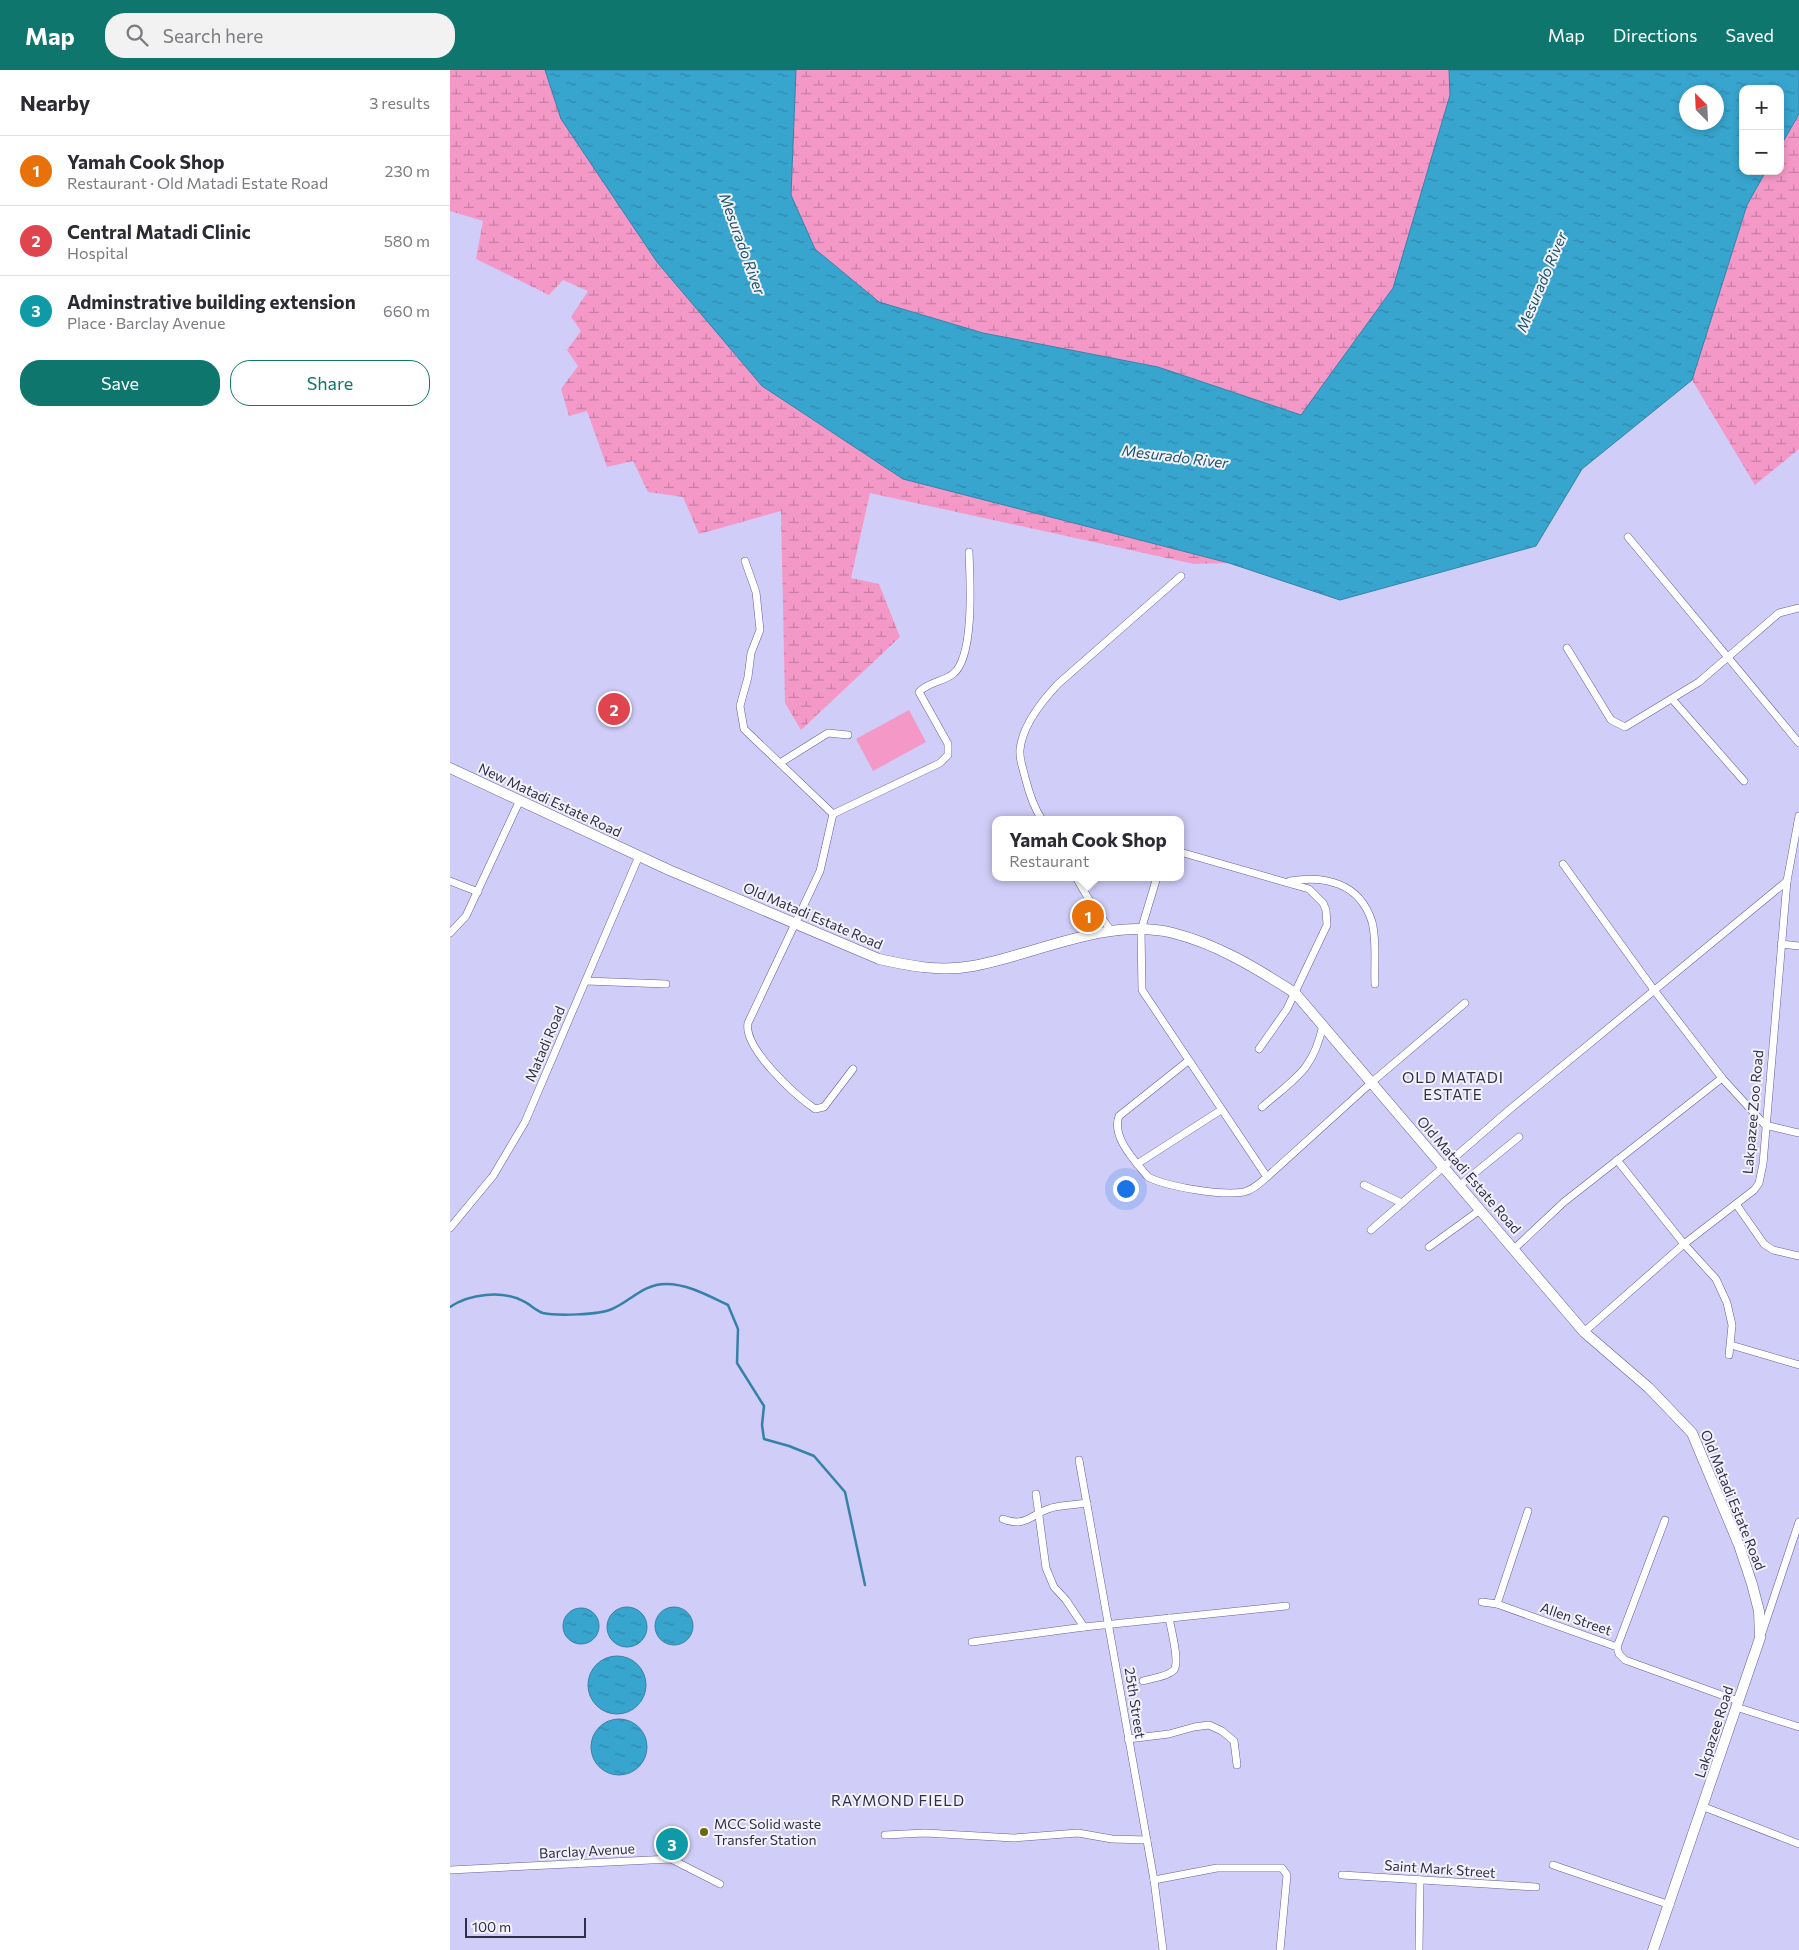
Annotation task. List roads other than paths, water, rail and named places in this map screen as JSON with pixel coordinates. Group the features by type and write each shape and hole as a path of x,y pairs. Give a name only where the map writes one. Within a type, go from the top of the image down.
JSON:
{"street":[{"path":"1628,538 1799,743"},
{"path":"833,814 940,763 948,755 948,744 919,692 953,674 961,663 972,614 969,552"},
{"path":"744,561 756,592 760,630 751,653 748,677 741,698 740,714 744,729 833,814"},
{"path":"1040,816 1030,796 1020,758 1023,739 1034,714 1044,699 1058,684 1181,576"},
{"path":"1567,648 1606,711 1616,723 1625,727 1672,699 1729,658 1779,614 1799,608"},
{"path":"1672,699 1744,781"},
{"path":"780,763 828,733 848,735"},
{"name":"New Matadi Estate Road","path":"450,768 639,856"},
{"path":"450,933 466,916 520,800"},
{"path":"833,814 822,865 748,1023 748,1035 764,1061 815,1109 824,1107 853,1069"},
{"name":"Lakpazee Zoo Road","path":"1584,1332 1684,1244 1736,1204 1759,1183 1762,1169 1787,882 1799,816"},
{"path":"1184,853 1309,889 1319,896 1326,910 1328,917 1327,925 1295,993 1287,1009 1259,1049"},
{"name":"Old Matadi Estate Road","path":"639,856 879,960 911,967 943,969 973,966 1111,931 1141,930 1172,933 1218,948 1256,968 1295,993 1584,1332 1649,1388 1692,1433 1747,1568 1758,1611 1760,1638"},
{"name":"Matadi Road","path":"450,1228 476,1198 508,1152 532,1106 639,856"},
{"path":"1563,864 1654,990 1722,1078 1765,1125 1799,1133"},
{"path":"1286,882 1308,878 1327,879 1337,883 1360,901 1367,911 1374,932 1375,984"},
{"path":"450,881 478,892"},
{"path":"1078,881 1111,931"},
{"path":"1156,881 1141,930 1142,990 1267,1177"},
{"path":"1371,1230 1442,1167 1787,882"},
{"path":"1781,944 1799,946"},
{"path":"586,982 666,984"},
{"path":"1188,1061 1119,1116 1116,1130 1137,1164 1148,1177 1190,1189 1245,1192 1267,1177 1372,1082 1464,1003"},
{"path":"1262,1106 1306,1070 1318,1046 1323,1025"},
{"path":"1514,1249 1564,1202 1722,1078"},
{"path":"1137,1164 1221,1110"},
{"path":"1460,1186 1519,1137"},
{"path":"1617,1160 1684,1244 1712,1273 1723,1291 1732,1325 1729,1355"},
{"path":"1364,1185 1402,1203"},
{"path":"1736,1204 1764,1244 1773,1250 1799,1256"},
{"path":"1429,1247 1480,1210"},
{"path":"1731,1344 1799,1365"},
{"name":"25th Street","path":"1079,1460 1110,1625 1128,1739 1154,1880 1163,1950"},
{"path":"1036,1494 1046,1568 1054,1587 1066,1600 1084,1627"},
{"path":"1003,1519 1013,1523 1024,1522 1050,1508 1087,1503"},
{"path":"1497,1604 1528,1511"},
{"path":"1617,1647 1664,1520"},
{"name":"Lakpazee Road","path":"1653,1950 1704,1806 1799,1522"},
{"name":"Allen Street","path":"1482,1602 1497,1604 1617,1647 1619,1654 1625,1660 1799,1727"},
{"path":"972,1642 1084,1627 1286,1606"},
{"path":"1143,1681 1173,1671 1177,1663 1169,1618"},
{"path":"1128,1739 1169,1734 1209,1725 1222,1731 1234,1740 1237,1765"},
{"path":"1704,1806 1799,1844"},
{"path":"885,1835 925,1833 1014,1838 1078,1833 1112,1839 1147,1840"},
{"name":"Barclay Avenue","path":"450,1870 671,1859 720,1884"},
{"path":"1553,1865 1670,1905"},
{"path":"1154,1880 1218,1868 1282,1868 1287,1875 1280,1950"},
{"name":"Saint Mark Street","path":"1342,1875 1536,1888"},
{"path":"1419,1950 1420,1880"}],"water":[{"name":"Mesurado River","path":"545,70 796,70 791,195 815,249 879,302 983,333 1158,367 1301,415 1393,288 1450,95 1449,70 1799,70 1799,114 1784,140 1784,85 1739,85 1739,175 1764,175 1747,205 1692,380 1582,469 1536,546 1340,600 1229,563 903,479 762,386 657,262 561,119"},
{"path":"623,1607 631,1607 638,1610 644,1616 647,1627 644,1638 638,1644 631,1647 623,1647 616,1644 610,1638 607,1631 607,1623 610,1616 616,1610"},
{"path":"674,1607 688,1612 693,1626 688,1640 674,1645 660,1640 655,1626 660,1612"},
{"path":"581,1608 593,1614 599,1626 593,1638 581,1644 569,1638 563,1626 569,1614"},
{"path":"611,1656 623,1656 638,1664 646,1679 646,1691 638,1706 623,1714 611,1714 596,1706 588,1691 588,1679 596,1664"},
{"path":"614,1719 624,1719 639,1727 645,1736 647,1747 645,1758 639,1767 624,1775 614,1775 603,1770 596,1763 591,1752 591,1742 596,1731 603,1724"}],"waterway":[{"path":"450,1307 476,1296 505,1295 526,1302 543,1313 588,1314 612,1309 644,1290 666,1284 690,1288 728,1305 738,1329 737,1363 764,1406 762,1425 764,1439 814,1456 845,1492 865,1585"}],"place":[{"name":"Central Matadi Clinic","path":"614,709"},
{"name":"Yamah Cook Shop","path":"1088,916"},
{"name":"MCC Solid waste Transfer Station","path":"704,1832"},
{"name":"Adminstrative building extension","path":"672,1844"}],"district":[{"name":"OLD MATADI ESTATE","path":"1453,1086"},
{"name":"RAYMOND FIELD","path":"898,1801"}]}
